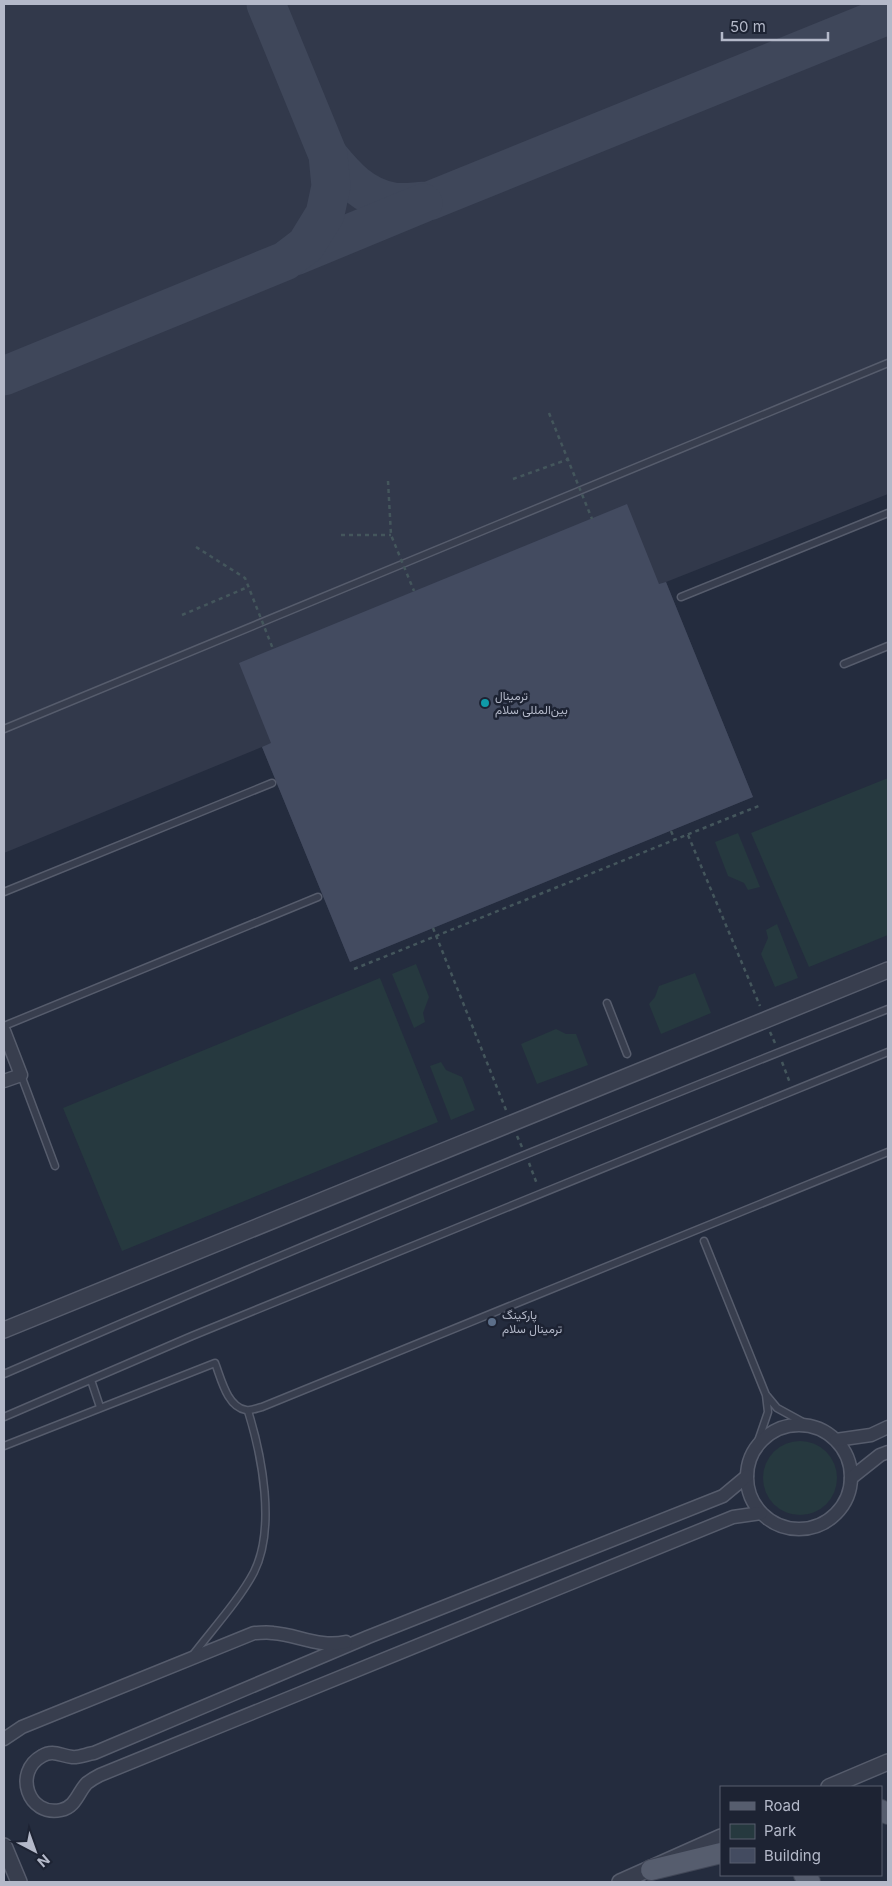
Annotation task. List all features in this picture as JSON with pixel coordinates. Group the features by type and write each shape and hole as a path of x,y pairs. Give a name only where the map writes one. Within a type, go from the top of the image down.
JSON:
{"main road":[{"path":"651,1870 720,1853"}],"street":[{"path":"4,1330 888,970"},
{"path":"4,1031 8,1057 21,1076 4,1081"},
{"path":"795,1425 810,1426 824,1431 836,1440 845,1451 850,1464 851,1478 848,1495 839,1510 826,1522 809,1528 792,1529 775,1524 761,1513 753,1502 748,1490 746,1476 749,1461 756,1447 766,1436 780,1428 795,1425"},
{"path":"836,1440 871,1435 888,1427"},
{"path":"851,1478 888,1452"},
{"path":"746,1476 723,1496 368,1637 94,1753 72,1757 58,1752 44,1754 32,1764 26,1778 28,1794 36,1804 50,1811 63,1810 72,1804 86,1784 100,1775 733,1517 761,1513"},
{"path":"4,1739 22,1727 254,1633 274,1633 309,1642 334,1645 368,1637"},
{"path":"831,1786 888,1762"},
{"path":"620,1882 651,1870 720,1836"},
{"path":"4,1846 19,1882"}],"lane":[{"path":"4,729 888,362"},
{"path":"681,597 888,513"},
{"path":"844,664 888,646"},
{"path":"4,892 272,783"},
{"path":"4,1026 318,897"},
{"path":"607,1003 627,1054"},
{"path":"4,1374 167,1303 778,1052 888,1009"},
{"path":"4,1417 888,1052"},
{"path":"21,1076 55,1166"},
{"path":"4,1446 214,1363 228,1396 237,1407 248,1411 262,1407 888,1152"},
{"path":"704,1241 766,1395 768,1412 756,1447"},
{"path":"90,1380 100,1407"},
{"path":"766,1395 777,1408 810,1426"},
{"path":"190,1659 238,1596 254,1572 261,1553 264,1530 264,1502 256,1438 248,1411"}],"path":[{"path":"549,413 592,519"},
{"path":"513,479 569,459"},
{"path":"388,481 391,535 414,592"},
{"path":"341,535 391,535"},
{"path":"196,547 245,578 273,649"},
{"path":"182,615 248,587"},
{"path":"354,969 762,805"},
{"path":"671,830 675,840"},
{"path":"688,834 794,1091"},
{"path":"433,928 542,1194"}],"shaded area":[{"path":"4,4 888,4 888,494 666,582 753,797 350,962 262,747 4,853"}],"green space":[{"path":"888,778 888,935 809,967 751,833"},
{"path":"738,833 760,887 748,890 744,883 728,876 715,842"},
{"path":"777,924 798,978 775,987 761,954 768,938 766,930"},
{"path":"416,964 429,997 423,1013 425,1022 414,1028 392,974"},
{"path":"695,973 711,1013 661,1034 649,1004 655,997 659,986"},
{"path":"380,978 438,1122 122,1251 63,1108"},
{"path":"556,1029 566,1034 576,1034 588,1065 537,1084 521,1044"},
{"path":"441,1062 446,1070 462,1077 475,1110 451,1120 430,1066"},
{"path":"800,1441 814,1444 826,1452 834,1464 837,1478 834,1492 826,1504 814,1512 800,1515 786,1512 774,1504 766,1492 763,1478 766,1464 774,1452 786,1444"}],"building":[{"name":"ترمینال بین‌المللی سلام","path":"627,504 659,584 666,582 753,797 350,962 262,747 271,743 239,663"}],"taxiway":[{"path":"4,376 285,261 306,245 325,214 331,186 328,155 266,4"},
{"path":"328,155 356,185 373,196 397,203 429,201 888,15"},
{"path":"295,256 423,203"}],"place":[{"name":"ترمینال بین‌المللی سلام","path":"485,703"},
{"name":"پارکینگ ترمینال سلام","path":"492,1322"}]}
